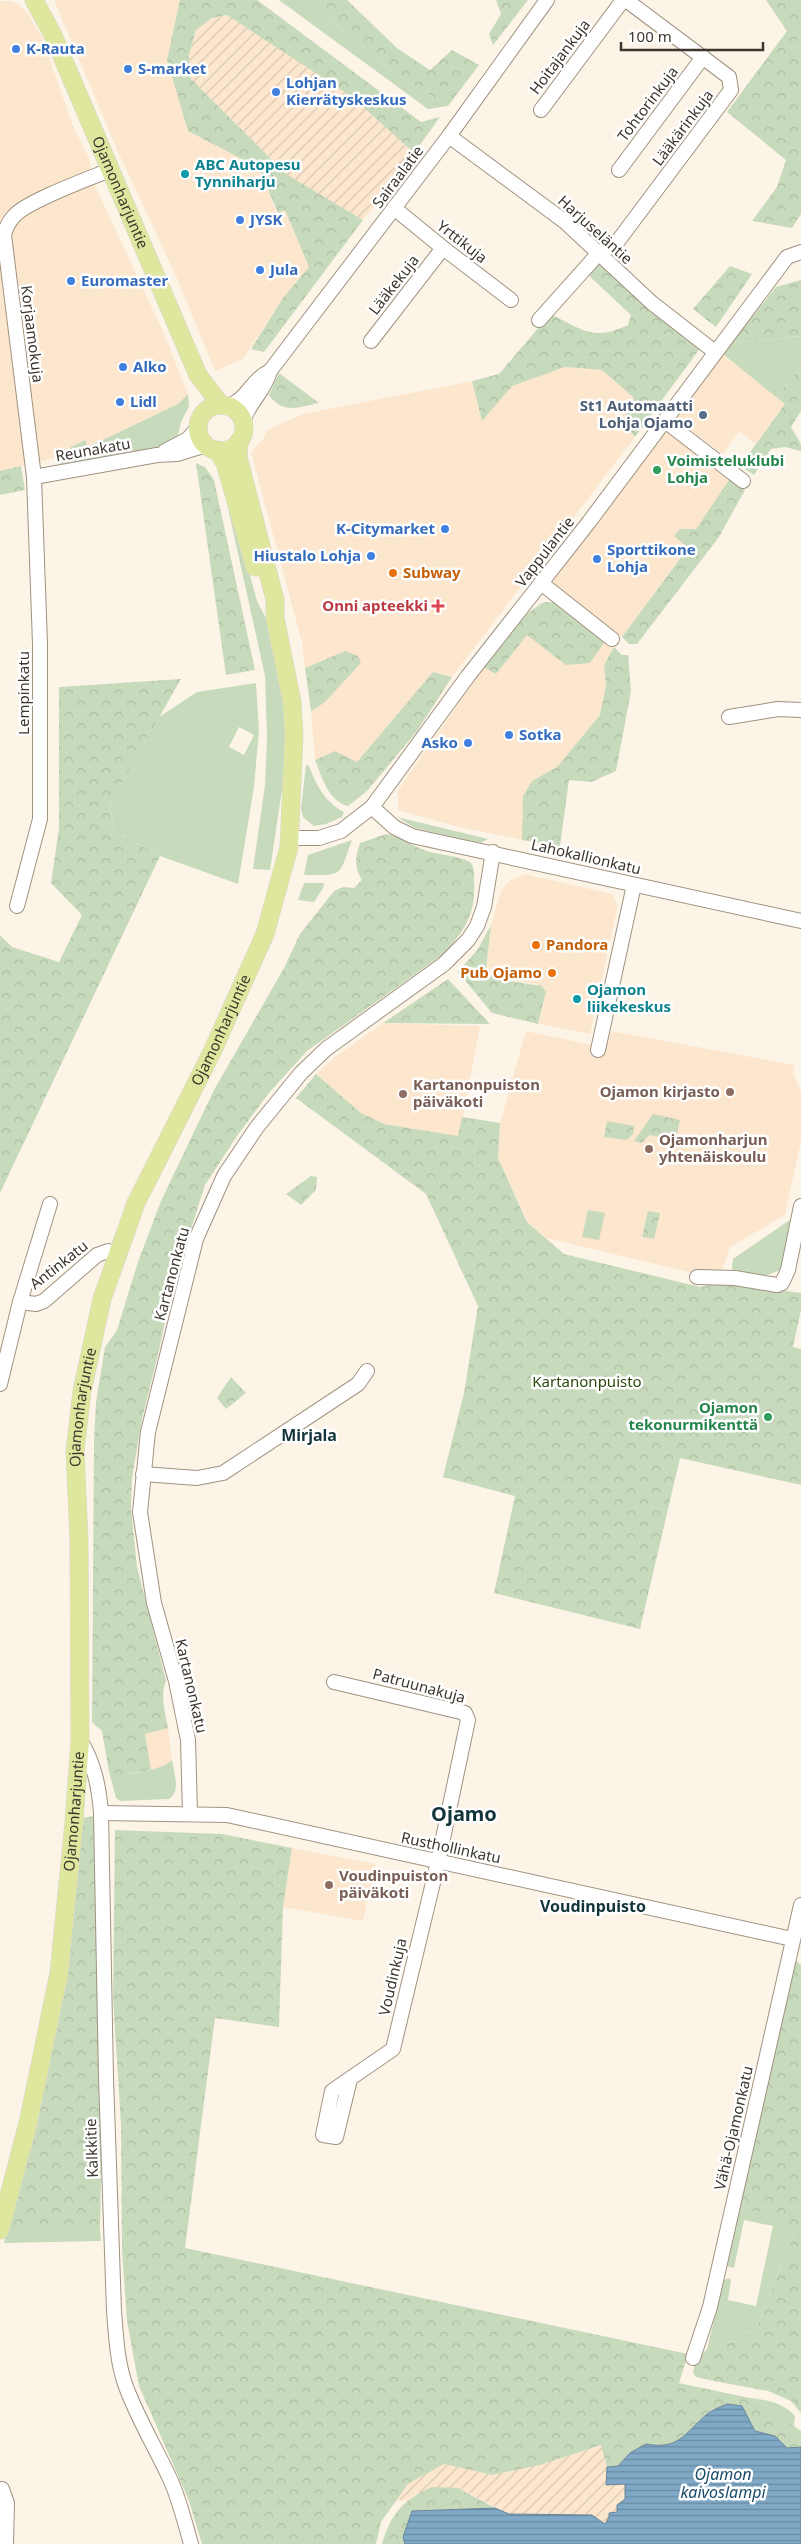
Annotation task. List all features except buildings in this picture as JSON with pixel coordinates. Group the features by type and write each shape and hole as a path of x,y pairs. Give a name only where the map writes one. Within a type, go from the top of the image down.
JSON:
{"main road":[{"name":"Ojamonharjuntie","path":"38,4 198,375 224,405"},
{"name":"Ojamonharjuntie","path":"198,375 200,420"},
{"path":"224,405 238,412 243,422 244,430 239,441 230,448 212,447 199,433 200,420 213,406 224,405"},
{"name":"Ojamonharjuntie","path":"0,2229 28,2123 59,1973 74,1822 80,1740 79,1540 75,1451 82,1391 102,1299 136,1203 212,1052 265,934 291,838 294,736 292,702 275,618 275,600 238,457 239,441"},
{"name":"Ojamonharjuntie","path":"212,447 225,463 265,603 275,618"}],"street":[{"name":"Sairaalatie","path":"243,422 245,413 266,384 270,371 449,136 547,0"},
{"name":"Lääkärinkuja","path":"539,320 602,250 618,241 731,90 729,77 624,0"},
{"name":"Hoitajankuja","path":"540,110 624,0"},
{"name":"Tohtorinkuja","path":"619,170 703,57"},
{"name":"Harjuseläntie","path":"449,136 602,250 652,302 715,352"},
{"name":"Korjaamokuja","path":"34,477 4,235 7,225 16,214 30,205 110,170"},
{"name":"Yrttikuja","path":"394,208 511,300"},
{"name":"Lääkekuja","path":"371,341 443,248"},
{"name":"Vappulantie","path":"291,838 319,838 340,831 372,807 787,257 801,252"},
{"name":"Sairaalatie","path":"224,405 237,402 259,376 270,371"},
{"name":"Reunakatu","path":"157,455 188,439 200,420"},
{"path":"665,421 743,481"},
{"name":"Reunakatu","path":"34,477 212,447"},
{"name":"Lempinkatu","path":"17,906 40,819 41,798 40,644 34,477"},
{"path":"541,583 612,639"},
{"path":"729,717 778,709 801,710"},
{"name":"Lahokallionkatu","path":"372,807 394,827 412,836 493,852 801,921"},
{"name":"Kartanonkatu","path":"190,1813 188,1740 176,1681 154,1603 140,1512 148,1432 196,1239 224,1176 257,1127 301,1073 326,1048 444,964 468,940 477,926 484,907 493,852"},
{"path":"598,1050 634,885"},
{"name":"Antinkatu","path":"0,1384 20,1302 50,1204"},
{"path":"697,1277 735,1278 777,1285 782,1282 788,1270 801,1206"},
{"name":"Antinkatu","path":"20,1302 36,1304 44,1301 98,1255 108,1251 118,1253"},
{"path":"143,1474 197,1478 223,1473 358,1384 367,1371"},
{"name":"Patruunakuja","path":"334,1682 468,1715 438,1862"},
{"name":"Kalkkitie","path":"80,1740 90,1756 98,1783 101,1813 106,2088 114,2311 118,2348 124,2382 146,2434 171,2481 184,2516 191,2544"},
{"name":"Rusthollinkatu","path":"101,1813 227,1815 792,1939"},
{"name":"Voudinkuja","path":"350,2079 393,2049 438,1862"},
{"name":"Vähä-Ojamonkatu","path":"693,2358 712,2298 801,1904"},
{"path":"2,2489 7,2503 6,2544"}],"shaded area":[{"path":"54,0 180,0 167,60 188,131 259,168 277,213 285,210 309,267 283,298 243,359 215,371 176,276 118,152"},
{"path":"0,1 13,1 26,11 42,37 73,126 90,160 91,174 97,190 162,329 188,394 178,404 88,447 84,440 57,454 56,458 0,471"},
{"path":"227,15 352,97 414,153 363,220 286,174 191,79 189,55 196,30 212,18"},
{"path":"723,354 785,404 755,444 739,431 723,454 677,420 676,415"},
{"path":"565,367 602,370 634,398 623,421 635,437 452,677 433,672 357,762 335,751 315,760 311,711 324,703 361,662 345,651 305,668 302,643 251,452 264,438 267,430 303,414 472,381 482,420 511,386"},
{"path":"669,432 731,477 696,529 680,529 674,536 688,547 622,637 556,586 552,579 662,435"},
{"path":"527,634 566,665 606,640 614,647 604,665 606,686 600,715 557,767 532,781 523,796 522,840 455,826 398,810 398,790 484,667 496,674"},
{"path":"525,874 612,894 618,905 590,1034 538,1024 545,1000 537,984 494,979 486,969 491,925 501,891 510,880"},
{"name":"Kartanonpuiston päiväkoti","path":"383,1023 480,1026 459,1137 384,1124 361,1113 316,1074 335,1057"},
{"name":"Ojamonharjun yhtenäiskoulu","path":"526,1031 606,1048 611,1031 795,1065 793,1073 801,1092 801,1141 785,1215 730,1247 722,1271 697,1274 546,1238 528,1222 498,1158 500,1123"},
{"path":"168,1728 172,1760 168,1765 151,1770 145,1733"},
{"name":"Voudinpuiston päiväkoti","path":"292,1848 376,1864 363,1921 283,1907"},
{"path":"602,2445 607,2467 606,2484 626,2484 625,2499 605,2524 592,2515 509,2514 458,2488 415,2494 408,2501 396,2500 408,2484 444,2464 492,2475 540,2465"}],"green space":[{"path":"180,0 257,0 421,122 440,117 414,153 352,97 227,15 212,18 196,30 189,55 191,79 286,174 363,220 264,352 251,349 283,298 309,267 285,210 278,213 259,168 188,131 167,60"},
{"path":"279,0 307,0 397,75 448,106 428,109"},
{"path":"307,0 347,0 398,49 430,70 452,50 479,65 448,106 397,75"},
{"path":"496,0 528,0 493,45 489,34 501,14"},
{"path":"766,0 801,0 801,214 792,228 752,221 777,187 786,160 727,112 787,31"},
{"path":"599,260 701,347 635,437 623,421 634,398 602,370 565,367 512,386 482,421 472,381 499,374 550,314 588,332 605,333 628,325 631,315 586,273"},
{"path":"730,266 752,274 716,327 693,309"},
{"path":"801,280 801,336 748,342 734,340 776,287"},
{"path":"801,336 801,366 776,397 723,354 734,340 748,342"},
{"path":"801,366 801,411 791,427 801,444 801,451 785,447 771,449 754,475 740,466 785,404 776,397"},
{"path":"279,373 319,403 298,408 280,405 269,395"},
{"path":"188,394 189,407 181,422 178,435 169,443 141,453 128,452 62,465 56,462 57,454 85,440 88,447 178,404"},
{"path":"196,463 205,467 214,480 255,670 226,675"},
{"path":"21,466 25,490 0,495 0,471"},
{"path":"223,476 257,601 270,626 286,703 286,763 270,870 253,869 265,785 267,737 265,676 222,481"},
{"path":"731,477 745,490 719,537 637,644 629,644 622,637 688,548 674,536 680,529 696,529"},
{"path":"544,602 555,602 606,640 590,663 566,665 527,635 496,674 484,667 518,623"},
{"path":"614,647 622,655 628,655 631,691 616,771 591,782 569,780 560,846 522,840 523,796 532,781 557,767 600,715 606,686 604,665"},
{"path":"345,651 358,656 361,663 324,703 311,711 305,668"},
{"path":"433,672 452,677 417,731 367,791 354,786 337,790 335,779 323,773 315,760 335,751 357,762"},
{"path":"181,679 109,805 115,832 160,856 0,1193 0,935 12,947 59,962 82,915 51,883 59,828 59,687"},
{"path":"256,683 259,730 254,787 238,884 160,856 115,832 109,805 159,717 197,692","holes":["239,727 254,735 244,755 229,747"]},
{"path":"315,760 323,773 367,791 348,806 341,803 335,799 327,788"},
{"path":"306,765 309,766 326,798 344,812 342,817 326,824 314,826 303,817 301,809"},
{"path":"397,817 488,839 480,843 415,828"},
{"path":"386,834 424,850 463,859 471,863 474,872 474,893 471,912 458,937 445,953 307,1051 268,1094 237,1136 205,1185 172,1289 142,1419 132,1478 131,1507 137,1567 166,1680 163,1698 168,1728 145,1734 151,1770 116,1776 109,1772 102,1731 92,1722 94,1441 96,1402 105,1347 117,1330 138,1262 161,1201 214,1090 284,968 300,934 334,891 343,887 354,888 362,880 356,862 360,843"},
{"path":"352,840 342,867 334,874 304,875 308,855"},
{"path":"304,883 324,883 314,902 298,900"},
{"path":"491,925 486,969 494,979 542,986 546,992 538,1024 492,1013 458,972 478,949"},
{"path":"448,979 490,1024 383,1023"},
{"name":"Kartanonpuisto","path":"316,1074 361,1113 384,1124 458,1136 462,1117 500,1123 498,1158 527,1222 564,1254 700,1287 723,1282 801,1293 801,1310 793,1347 801,1349 801,1485 680,1458 640,1629 494,1593 515,1496 443,1477 464,1393 478,1306 426,1194 296,1098"},
{"path":"653,1114 680,1120 675,1143 670,1142 670,1139 649,1135 642,1143 634,1141"},
{"path":"607,1121 634,1126 633,1134 627,1140 604,1137"},
{"path":"311,1176 317,1177 316,1190 301,1205 286,1194"},
{"path":"588,1210 605,1213 599,1240 582,1237"},
{"path":"648,1211 660,1213 654,1239 642,1237"},
{"path":"791,1219 782,1268 771,1274 757,1276 751,1276 732,1269 733,1259"},
{"path":"231,1377 246,1393 226,1409 217,1398"},
{"path":"172,1760 176,1787 173,1796 169,1799 120,1801 116,1798 109,1772 123,1774 142,1772 160,1767"},
{"path":"94,1816 102,2120 100,2230 7,2230 82,1818"},
{"path":"115,1830 222,1834 292,1848 283,1907 279,2027 215,2018 185,2248 688,2354 679,2383 745,2397 766,2405 801,2431 801,2447 787,2448 775,2436 755,2431 751,2422 707,2414 679,2440 662,2447 630,2453 618,2466 607,2467 601,2445 540,2465 492,2475 444,2464 408,2484 381,2522 376,2544 202,2544 189,2501 139,2386 127,2321 122,2250 121,2124 113,1998"},
{"path":"794,1959 801,1965 801,2413 791,2401 768,2391 714,2381 703,2368 707,2349 723,2342 741,2341 758,2324 794,2233 778,2217 740,2208"},
{"path":"740,2208 779,2217 794,2233 758,2324 741,2341 723,2342 703,2368 714,2381 696,2377 693,2373 695,2362 707,2349 724,2280 729,2278 731,2281 728,2300 756,2306 773,2226 744,2220 734,2268 726,2266"},
{"path":"7,2230 100,2230 101,2241 4,2243"},
{"path":"745,2397 772,2402 784,2407 795,2416 794,2426 766,2405"},
{"path":"432,2487 458,2488 495,2508 412,2511 403,2537 405,2544 382,2544 390,2524 399,2509 413,2497"}],"water":[{"name":"Ojamon kaivoslampi","path":"727,2404 742,2406 755,2431 775,2436 787,2448 801,2447 801,2544 405,2544 403,2537 412,2511 495,2508 509,2514 592,2515 605,2524 609,2513 617,2512 617,2505 625,2499 625,2484 606,2485 607,2467 618,2466 630,2453 646,2444 666,2445 680,2439 708,2413"}],"place":[{"name":"K-Rauta","path":"16,49"},
{"name":"S-market","path":"128,69"},
{"name":"Lohjan Kierrätyskeskus","path":"276,92"},
{"name":"ABC Autopesu Tynniharju","path":"185,174"},
{"name":"JYSK","path":"240,220"},
{"name":"Jula","path":"260,270"},
{"name":"Euromaster","path":"71,281"},
{"name":"Alko","path":"123,367"},
{"name":"Lidl","path":"120,402"},
{"name":"St1 Automaatti Lohja Ojamo","path":"703,415"},
{"name":"Voimisteluklubi Lohja","path":"657,470"},
{"name":"K-Citymarket","path":"445,529"},
{"name":"Hiustalo Lohja","path":"371,556"},
{"name":"Sporttikone Lohja","path":"597,559"},
{"name":"Subway","path":"393,573"},
{"name":"Onni apteekki","path":"438,606"},
{"name":"Sotka","path":"509,735"},
{"name":"Asko","path":"468,743"},
{"name":"Pandora","path":"536,945"},
{"name":"Pub Ojamo","path":"552,973"},
{"name":"Ojamon liikekeskus","path":"577,999"},
{"name":"Ojamon kirjasto","path":"730,1092"},
{"name":"Kartanonpuiston päiväkoti","path":"403,1094"},
{"name":"Ojamonharjun yhtenäiskoulu","path":"649,1149"},
{"name":"Ojamon tekonurmikenttä","path":"768,1417"},
{"name":"Voudinpuiston päiväkoti","path":"329,1885"}],"district":[{"name":"Mirjala","path":"309,1435"},
{"name":"Ojamo","path":"464,1814"},
{"name":"Voudinpuisto","path":"593,1906"}]}
